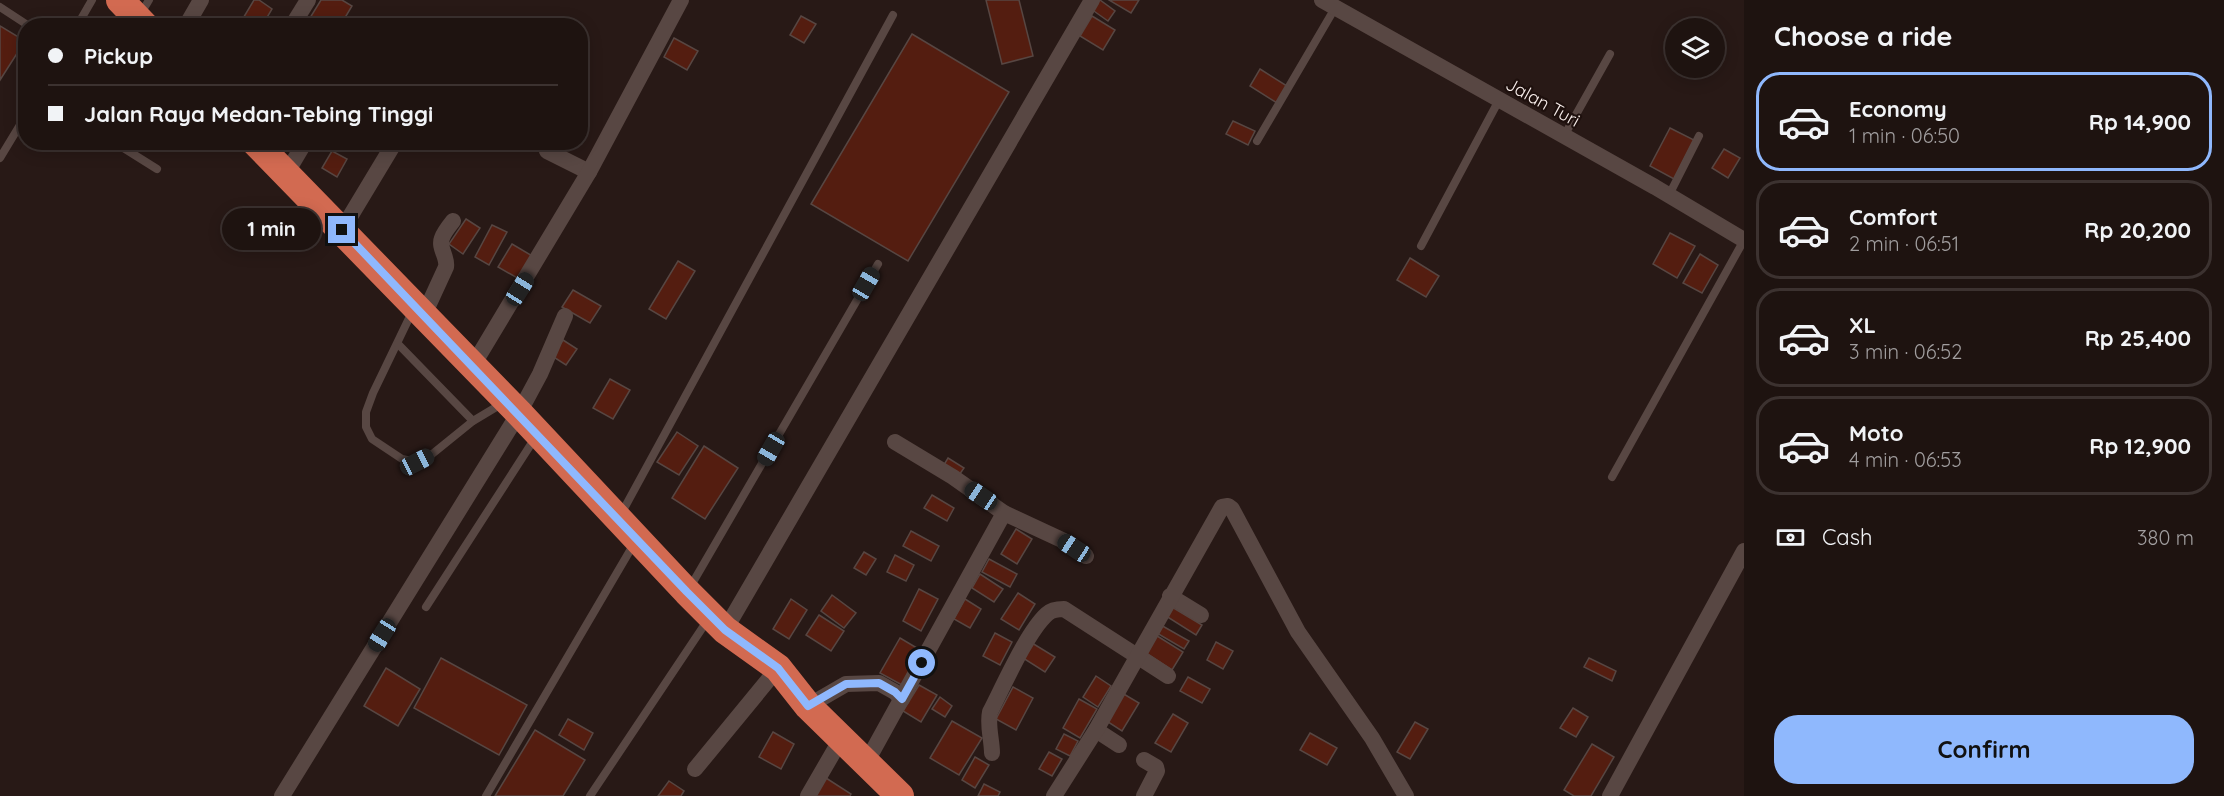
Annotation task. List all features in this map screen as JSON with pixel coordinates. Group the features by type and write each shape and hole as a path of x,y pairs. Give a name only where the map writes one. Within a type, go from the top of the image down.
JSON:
{"highway":[{"path":"263,150 512,407 687,592 718,622 778,668 808,706 900,796"}],"street":[{"path":"191,18 201,0"},
{"path":"297,18 308,0"},
{"path":"472,367 589,172 681,0"},
{"path":"718,622 1092,0"},
{"name":"Jalan Turi","path":"1328,4 1669,195 1744,240"},
{"path":"286,174 300,150"},
{"path":"342,230 390,150"},
{"path":"547,150 589,172"},
{"path":"419,311 446,267 447,259 441,239 453,221"},
{"path":"282,796 512,407 540,374 565,316"},
{"path":"895,442 953,477 1004,513 1062,540 1086,556"},
{"path":"1054,796 1096,730 1222,507 1228,506 1232,509 1298,632 1372,738 1406,796"},
{"path":"866,763 1004,513"},
{"path":"1610,796 1744,551"},
{"path":"1170,596 1201,615"},
{"path":"992,753 991,729 988,722 990,712 1028,640 1047,614 1064,609 1168,676"},
{"path":"695,769 778,668"},
{"path":"808,706 846,684 879,683 902,699"},
{"path":"1096,730 1119,745"},
{"path":"807,796 841,740"},
{"path":"1144,760 1156,767 1157,771 1144,796"}],"lane":[{"path":"81,18 92,0"},
{"path":"1257,141 1328,4"},
{"path":"0,7 18,19"},
{"path":"486,796 628,529 894,15"},
{"path":"1564,136 1610,54"},
{"path":"1421,246 1499,100"},
{"path":"0,158 18,128"},
{"path":"1669,195 1699,136"},
{"path":"127,150 157,169"},
{"path":"1612,477 1744,240"},
{"path":"687,592 878,264"},
{"path":"419,311 398,344 366,412 366,427 372,439 402,459 417,462 431,455 473,421 512,407"},
{"path":"398,344 473,421"},
{"path":"426,607 537,435"},
{"path":"590,796 718,622"}],"building":[{"path":"254,0 259,0 272,9 267,18 243,18"},
{"path":"321,0 342,0 352,6 345,18 310,18"},
{"path":"986,0 1019,0 1033,56 1002,64"},
{"path":"1100,0 1115,11 1108,21 1091,9"},
{"path":"1109,0 1139,0 1131,13"},
{"path":"801,16 816,24 804,43 790,35"},
{"path":"1092,16 1115,30 1103,50 1080,36"},
{"path":"0,26 18,37 18,52 0,80"},
{"path":"912,34 1009,92 908,261 811,204"},
{"path":"674,38 698,51 687,70 664,57"},
{"path":"1260,69 1287,86 1277,103 1250,86"},
{"path":"1233,121 1255,131 1248,145 1226,134"},
{"path":"1670,128 1694,140 1674,179 1650,166"},
{"path":"1724,149 1740,158 1728,178 1712,168"},
{"path":"332,151 347,159 337,177 322,168"},
{"path":"466,219 480,228 463,254 449,244"},
{"path":"492,225 507,232 489,265 475,257"},
{"path":"1670,233 1695,246 1677,278 1653,264"},
{"path":"512,244 534,257 521,280 498,267"},
{"path":"1700,254 1718,265 1702,293 1683,283"},
{"path":"1410,258 1439,276 1426,297 1397,280"},
{"path":"678,261 695,271 666,319 649,309"},
{"path":"573,290 601,306 590,323 562,307"},
{"path":"563,340 577,349 566,365 552,356"},
{"path":"610,379 630,390 613,419 593,408"},
{"path":"677,432 698,446 679,475 657,462"},
{"path":"704,446 738,468 705,519 672,498"},
{"path":"948,458 964,468 957,478 942,468"},
{"path":"932,495 954,508 947,521 924,508"},
{"path":"1016,529 1032,539 1017,564 1001,554"},
{"path":"911,531 939,546 931,561 903,546"},
{"path":"864,552 876,559 866,575 854,568"},
{"path":"895,555 914,565 906,581 887,572"},
{"path":"989,559 1017,574 1010,587 982,572"},
{"path":"980,574 1003,589 994,602 972,588"},
{"path":"919,589 938,599 921,631 903,621"},
{"path":"1018,593 1035,604 1019,630 1001,619"},
{"path":"832,595 856,613 844,628 821,611"},
{"path":"791,599 807,610 789,639 773,629"},
{"path":"965,599 981,609 970,628 954,619"},
{"path":"1172,607 1202,625 1196,635 1166,616"},
{"path":"819,615 844,631 831,651 806,635"},
{"path":"1159,624 1189,641 1184,649 1155,632"},
{"path":"995,633 1012,642 1000,665 983,656"},
{"path":"1154,634 1183,652 1172,670 1143,651"},
{"path":"900,638 922,651 902,685 880,673"},
{"path":"1216,642 1233,651 1223,669 1207,660"},
{"path":"1032,643 1055,657 1045,672 1023,658"},
{"path":"441,658 527,705 499,755 414,708"},
{"path":"1589,658 1616,671 1612,681 1584,667"},
{"path":"386,668 420,689 398,726 364,706"},
{"path":"1096,676 1111,686 1098,707 1083,697"},
{"path":"1188,677 1210,689 1202,703 1180,691"},
{"path":"919,685 937,695 921,722 903,711"},
{"path":"1013,687 1033,698 1016,730 996,719"},
{"path":"1122,693 1139,703 1122,731 1105,720"},
{"path":"940,697 952,706 945,717 932,709"},
{"path":"1079,699 1097,709 1080,738 1063,728"},
{"path":"1573,708 1588,717 1576,737 1560,728"},
{"path":"1173,714 1188,723 1171,752 1155,743"},
{"path":"568,719 593,733 584,750 559,735"},
{"path":"952,721 982,738 959,775 930,758"},
{"path":"1415,722 1428,729 1410,759 1397,752"},
{"path":"535,730 585,760 563,796 495,796"},
{"path":"773,732 794,744 781,769 759,757"},
{"path":"1310,733 1337,748 1327,765 1300,750"},
{"path":"1064,734 1078,741 1070,756 1056,749"},
{"path":"1592,744 1614,757 1591,796 1574,796 1564,790"},
{"path":"1049,752 1062,759 1052,776 1039,769"},
{"path":"975,757 989,765 975,788 962,780"},
{"path":"826,778 851,794 850,796 814,796"},
{"path":"669,781 684,791 681,796 658,796"},
{"path":"984,784 1000,792 998,796 978,796"}],"route":[{"path":"342,230 472,367 519,413 636,540 725,630 778,668 808,706 846,684 879,683 902,699 922,663"}]}
